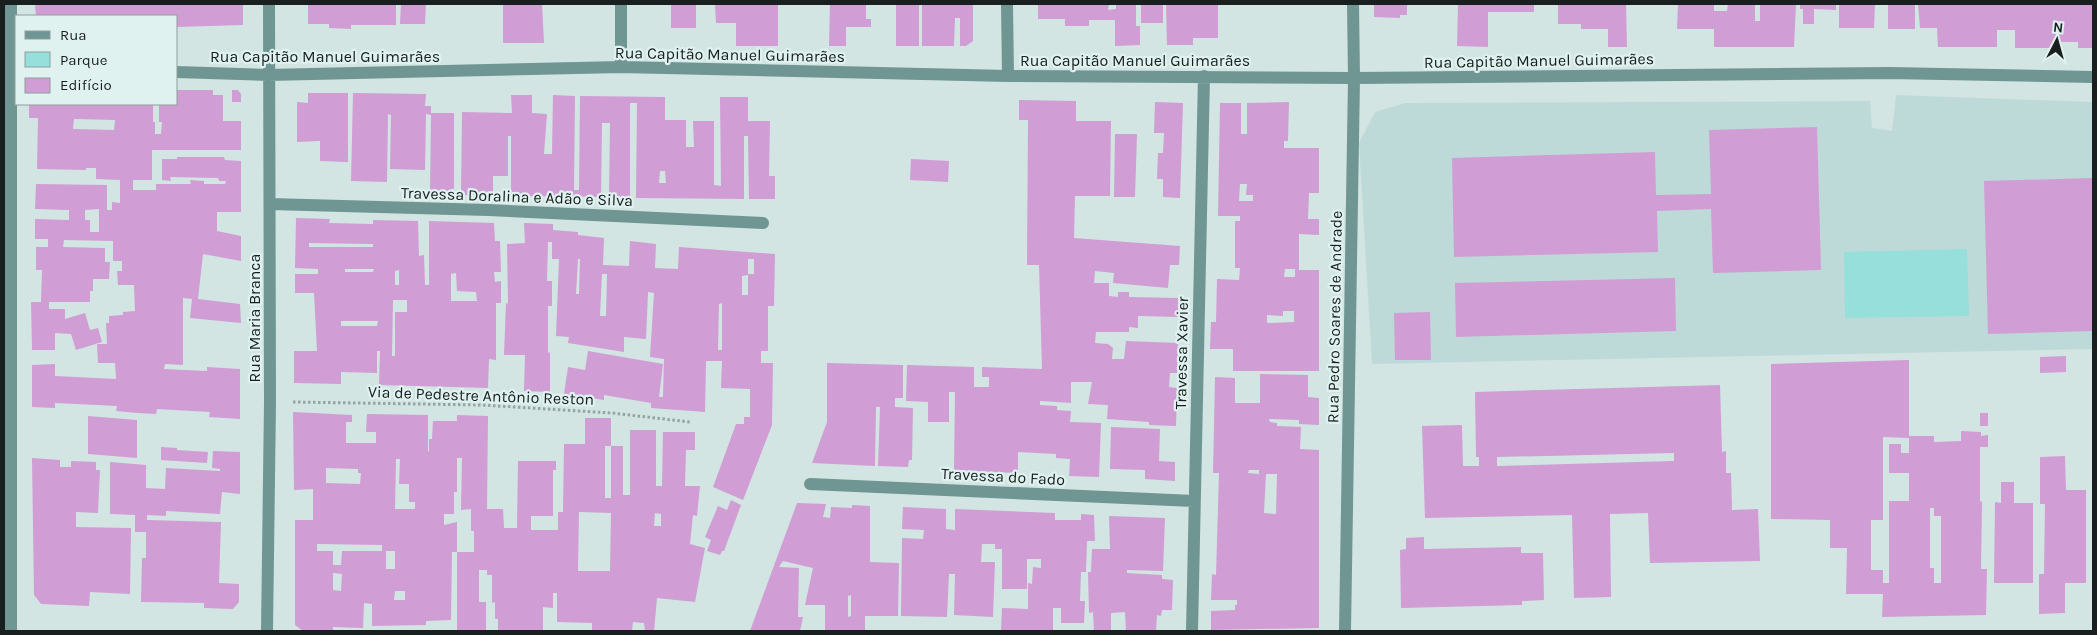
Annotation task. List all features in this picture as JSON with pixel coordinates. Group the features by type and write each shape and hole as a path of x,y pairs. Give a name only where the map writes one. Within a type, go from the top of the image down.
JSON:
{"street":[{"path":"11,4 12,631"},
{"name":"Rua Maria Branca","path":"267,631 270,402 269,4"},
{"path":"621,4 621,67"},
{"path":"1007,4 1008,76"},
{"name":"Rua Pedro Soares de Andrade","path":"1345,631 1354,78 1353,4"},
{"name":"Rua Capitão Manuel Guimarães","path":"178,72 268,75 621,67 1008,76 1354,78 1880,73 2093,77"},
{"name":"Travessa Xavier","path":"1192,631 1204,76"},
{"name":"Travessa Doralina e Adão e Silva","path":"270,204 488,210 763,224"},
{"name":"Travessa do Fado","path":"810,484 1194,501"},
{"path":"4,631 18,631"}],"path":[{"name":"Via de Pedestre Antônio Reston","path":"270,402 482,405 612,413 690,422"}],"shaded area":[{"path":"1896,95 2093,102 2093,349 1372,364 1359,143 1375,112 1405,103 1870,101 1872,128 1892,131"}],"green space":[{"path":"1967,249 1969,316 1845,318 1844,252"}],"building":[{"path":"35,4 243,4 243,25 178,27 178,15 36,15"},
{"path":"308,4 396,4 396,25 351,25 351,29 329,28 329,24 308,24"},
{"path":"401,4 426,4 425,24 400,24"},
{"path":"503,4 542,4 544,43 503,43"},
{"path":"671,4 696,4 696,28 671,28"},
{"path":"715,4 778,4 778,46 736,46 736,23 716,23"},
{"path":"830,4 866,4 866,19 871,19 871,27 846,27 846,46 829,46"},
{"path":"896,4 919,4 919,46 896,46"},
{"path":"922,4 973,4 973,41 966,46 960,46 960,18 955,18 954,46 922,46"},
{"path":"1038,4 1109,4 1108,10 1116,9 1116,4 1136,4 1136,26 1140,26 1140,45 1115,46 1115,20 1089,20 1089,26 1065,26 1065,19 1038,19"},
{"path":"1141,4 1163,4 1163,23 1141,23"},
{"path":"1166,4 1218,4 1218,38 1193,38 1193,45 1167,45"},
{"path":"1374,4 1407,4 1407,15 1400,15 1400,18 1374,17"},
{"path":"1458,4 1534,4 1534,12 1488,12 1488,47 1457,46"},
{"path":"1558,4 1626,4 1627,47 1608,47 1608,29 1581,29 1581,24 1558,24"},
{"path":"1678,4 1714,4 1714,11 1727,11 1728,4 1755,4 1755,21 1760,21 1760,4 1796,4 1794,47 1714,47 1714,29 1677,29"},
{"path":"1800,4 1836,4 1836,10 1814,9 1814,24 1803,24 1803,9 1800,9"},
{"path":"1839,4 1875,4 1874,28 1839,28"},
{"path":"1888,4 1915,4 1915,29 1888,29"},
{"path":"1918,4 2093,4 2093,48 2078,48 2078,42 2060,42 2060,48 2015,48 2015,30 1997,30 1997,47 1938,47 1937,28 1920,28"},
{"path":"178,90 213,90 213,95 223,95 223,121 241,121 241,150 152,150 152,180 133,180 133,190 156,190 156,184 191,184 190,180 204,181 204,184 225,184 226,181 219,181 218,178 170,177 171,181 162,180 162,159 177,159 177,157 224,157 225,160 241,161 241,212 217,212 217,231 241,236 241,261 203,254 198,299 240,304 241,323 190,318 192,299 183,298 183,365 165,364 164,369 207,371 207,367 240,369 240,419 209,417 210,412 157,409 156,414 116,411 117,406 55,403 55,408 32,407 32,365 55,364 55,376 116,379 115,363 98,363 97,344 107,344 106,323 109,323 109,316 123,315 123,312 135,311 134,285 118,285 117,271 122,271 122,261 113,261 113,241 64,240 63,247 105,248 105,262 110,262 109,279 93,279 93,291 90,291 90,302 49,302 49,309 65,309 65,319 85,313 90,330 98,328 102,342 76,350 71,334 55,333 55,350 32,350 31,302 41,302 42,270 36,270 36,247 48,247 48,239 35,239 35,219 69,220 69,210 35,209 36,184 107,185 107,210 112,210 112,202 120,203 120,180 96,179 96,168 86,168 86,170 37,169 38,118 29,118 29,105 153,105 155,134 161,134 162,122 159,122 159,105 178,105","holes":["74,119 115,120 114,130 73,129","99,209 99,232 90,232 90,220 85,220 85,210"]},
{"path":"232,90 238,90 241,94 241,102 232,102"},
{"path":"308,93 348,93 348,162 320,161 320,141 297,142 297,102 308,103"},
{"path":"353,93 426,94 425,106 431,106 431,113 454,113 454,189 451,189 451,195 430,194 431,115 426,114 425,170 390,169 391,115 388,114 387,182 351,181"},
{"path":"511,95 532,95 532,113 547,114 544,154 552,154 553,95 575,96 574,190 579,190 580,96 665,97 665,120 686,120 686,147 694,147 693,121 714,121 714,185 721,186 720,97 748,97 748,121 770,121 769,176 775,176 775,199 749,199 748,136 744,136 744,199 636,198 637,103 630,103 630,198 609,197 610,123 602,123 601,197 511,196 511,136 508,136 508,176 493,176 493,196 461,195 462,112 512,113","holes":["660,171 665,171 666,183 659,183"]},
{"path":"1019,100 1076,101 1076,121 1111,121 1110,196 1075,196 1074,238 1180,246 1179,265 1170,265 1168,288 1113,283 1114,273 1095,271 1094,283 1109,283 1109,296 1118,297 1118,292 1129,292 1129,297 1178,298 1178,317 1138,316 1138,328 1129,327 1129,332 1096,332 1095,343 1108,344 1113,348 1112,359 1124,359 1126,341 1178,343 1177,373 1170,373 1169,387 1177,388 1176,426 1149,425 1149,422 1107,419 1108,405 1088,404 1092,382 1071,382 1071,403 1040,401 1040,405 1057,406 1057,410 1071,411 1070,422 1101,423 1099,477 1069,476 1070,459 1056,458 1056,454 1018,452 1018,473 954,470 955,392 949,392 949,422 928,422 928,402 906,401 907,365 974,367 974,387 989,387 989,377 982,377 982,367 1042,369 1039,265 1027,265 1028,120 1019,120"},
{"path":"1155,102 1183,103 1180,198 1163,197 1163,179 1157,179 1158,153 1163,153 1164,133 1154,133"},
{"path":"1289,102 1288,141 1284,141 1284,148 1319,148 1319,193 1309,193 1308,219 1319,219 1319,235 1299,234 1299,270 1319,270 1319,371 1233,371 1233,349 1210,349 1211,322 1216,322 1217,279 1239,280 1240,268 1235,268 1235,221 1240,221 1240,216 1218,216 1220,103 1241,103 1241,134 1247,134 1247,103","holes":["1240,184 1247,184 1246,195 1253,195 1253,201 1239,201","1285,269 1295,269 1295,277 1284,277","1283,311 1294,311 1294,322 1267,323 1267,315 1283,316"]},
{"path":"1817,127 1821,270 1713,273 1711,209 1657,211 1658,252 1454,257 1452,158 1655,152 1656,195 1711,194 1709,130"},
{"path":"1115,134 1137,134 1135,197 1114,197"},
{"path":"911,159 949,161 948,182 910,180"},
{"path":"2093,178 2093,331 1988,334 1984,181"},
{"path":"296,218 330,219 329,223 373,224 373,220 418,221 419,256 424,255 425,285 429,285 429,221 494,223 495,241 500,241 501,272 494,272 495,282 501,281 501,303 496,303 496,360 489,359 488,388 379,385 380,351 377,351 377,373 341,372 341,384 294,383 294,351 317,351 314,293 295,293 295,274 318,274 318,269 295,268","holes":["309,243 373,244 373,247 309,247","345,269 374,269 373,272 345,272","399,270 399,285 395,285 395,271","456,273 457,291 476,292 477,301 451,301 451,274","393,300 407,300 407,312 395,312 395,356 392,356","341,321 378,321 377,326 341,326"]},
{"path":"524,223 553,224 553,230 578,232 578,235 604,238 603,265 629,266 630,241 656,244 655,268 678,269 679,247 775,254 774,306 768,306 768,351 761,351 761,363 773,363 772,425 743,500 713,487 736,424 744,424 744,417 750,417 750,389 721,388 722,361 706,361 705,412 651,408 651,403 604,395 604,400 564,394 568,367 585,370 588,351 663,364 659,397 663,397 664,359 650,357 654,293 648,292 646,339 624,337 624,352 568,343 569,337 556,336 559,259 552,259 552,242 548,242 547,281 552,281 552,306 548,306 550,392 524,391 525,355 504,355 506,303 508,304 507,244 525,243","holes":["578,259 580,259 579,294 576,294","748,259 754,259 754,274 748,274","602,274 607,274 606,316 600,316","748,275 748,295 742,295 742,276","722,303 722,350 718,350 719,304"]},
{"path":"1675,278 1676,331 1456,337 1455,283"},
{"path":"1430,312 1431,360 1395,360 1394,313"},
{"path":"2066,356 2066,372 2040,373 2040,357"},
{"path":"1909,360 1909,436 1934,436 1934,442 1961,441 1961,431 1981,432 1981,436 1988,435 1988,447 1980,447 1980,501 1982,502 1981,569 1987,569 1986,615 1882,617 1883,594 1846,594 1847,548 1830,548 1830,520 1771,519 1771,364","holes":["1883,437 1909,438 1909,453 1901,453 1901,444 1889,444 1889,473 1909,473 1909,501 1889,501 1889,583 1883,583 1883,570 1871,570 1871,520 1883,520","1930,508 1934,508 1934,516 1941,516 1941,583 1934,583 1934,568 1930,568"]},
{"path":"827,363 903,365 903,398 895,398 895,407 913,408 912,460 909,460 908,467 878,466 880,407 876,407 875,466 812,463 827,422"},
{"path":"1260,374 1308,375 1308,397 1319,398 1319,425 1299,424 1299,420 1269,419 1270,422 1277,423 1277,426 1301,427 1300,449 1319,450 1319,628 1211,630 1211,611 1235,610 1235,605 1237,605 1237,600 1211,600 1212,574 1216,575 1219,473 1213,473 1215,377 1235,378 1235,403 1260,403","holes":["1249,470 1259,470 1259,474 1248,473","1266,474 1277,474 1276,514 1264,513"]},
{"path":"1720,385 1722,452 1726,451 1726,473 1731,473 1732,510 1758,509 1760,561 1650,563 1648,513 1610,514 1611,597 1574,598 1572,515 1425,518 1422,426 1462,425 1463,466 1479,466 1479,457 1476,457 1475,392","holes":["1674,453 1674,461 1497,466 1497,457"]},
{"path":"293,412 352,415 352,422 346,422 346,443 376,443 376,432 366,432 367,414 428,415 429,452 429,439 432,439 433,421 457,421 457,415 488,416 487,509 503,509 504,528 517,528 518,461 556,461 556,470 553,470 553,516 531,516 531,530 558,530 558,512 563,512 564,444 585,444 585,418 611,418 611,446 623,446 623,495 630,495 630,430 656,430 656,486 662,486 663,432 695,432 695,450 686,450 685,486 700,486 697,516 693,515 690,544 705,548 695,602 657,598 654,631 645,631 644,623 633,622 632,631 592,631 592,623 557,622 557,593 553,593 553,608 543,607 543,631 498,631 498,619 495,619 495,602 492,603 492,575 487,575 487,570 479,570 479,602 486,602 486,631 457,631 457,552 452,552 451,620 426,621 426,625 372,626 372,604 364,603 363,628 333,627 333,631 303,631 295,625 295,520 313,520 313,489 294,490","holes":["605,446 611,446 611,498 605,498","457,458 462,458 461,510 471,509 471,531 474,531 474,552 457,552 457,522 444,525 444,514 454,514 454,492 457,492","396,459 400,459 399,484 409,484 409,502 415,502 415,509 395,509","326,468 358,469 358,473 361,473 360,484 326,483","579,512 611,513 610,571 578,571","655,513 661,514 661,526 654,526","317,544 382,545 382,551 342,551 341,565 333,565 333,551 317,551","386,551 395,551 395,569 386,569","333,573 342,574 341,591 333,590","395,591 405,591 405,600 394,600"]},
{"path":"1980,413 1988,413 1988,426 1980,426"},
{"path":"88,416 137,420 137,458 88,454"},
{"path":"1111,427 1160,429 1159,461 1175,462 1175,481 1145,479 1145,470 1110,469"},
{"path":"161,447 208,452 207,463 161,460"},
{"path":"213,451 240,452 240,494 222,492 220,514 166,511 166,516 147,515 147,520 221,522 219,583 239,584 239,602 233,609 204,608 204,603 141,602 142,558 146,558 146,532 135,532 135,515 110,514 110,462 146,465 146,488 165,489 166,468 220,471 220,469 212,468"},
{"path":"2065,456 2066,490 2086,490 2086,583 2065,583 2065,613 2039,614 2039,574 2044,574 2045,504 2040,504 2040,457"},
{"path":"32,458 60,460 60,467 71,467 71,461 96,462 96,470 100,470 98,513 76,512 76,527 131,528 130,594 90,592 89,606 41,604 34,595"},
{"path":"2001,482 2014,482 2014,503 2033,503 2033,583 1994,583 1995,502 2001,503"},
{"path":"731,500 741,505 724,551 720,555 707,551 711,540 705,537 718,506 727,510"},
{"path":"797,503 826,504 823,517 830,518 831,507 852,508 852,505 870,506 870,562 899,563 898,616 865,616 865,631 825,631 825,605 805,605 813,568 783,561 779,567 799,568 798,617 803,617 800,631 750,631","holes":["851,595 851,616 848,617 848,596"]},
{"path":"903,507 946,509 946,529 955,530 955,509 1055,513 1055,520 1081,520 1081,514 1094,515 1095,541 1087,541 1086,572 1081,572 1080,601 1085,601 1084,623 1061,623 1061,608 1053,608 1053,631 1001,631 1002,608 1028,609 1028,583 1032,584 1033,567 1041,568 1041,559 1027,559 1027,589 1002,589 1002,549 995,549 995,544 982,544 981,562 995,562 993,617 954,615 955,574 949,574 947,617 901,616 902,538 923,539 924,530 902,529"},
{"path":"1109,516 1165,518 1163,571 1127,570 1127,573 1162,575 1162,579 1173,580 1172,610 1162,610 1161,616 1157,615 1156,631 1126,631 1125,612 1111,613 1111,631 1094,631 1093,612 1089,613 1088,572 1091,572 1092,549 1110,549"},
{"path":"1424,537 1424,549 1521,547 1521,553 1543,553 1544,600 1522,601 1522,605 1401,608 1400,550 1406,549 1406,538"}]}
